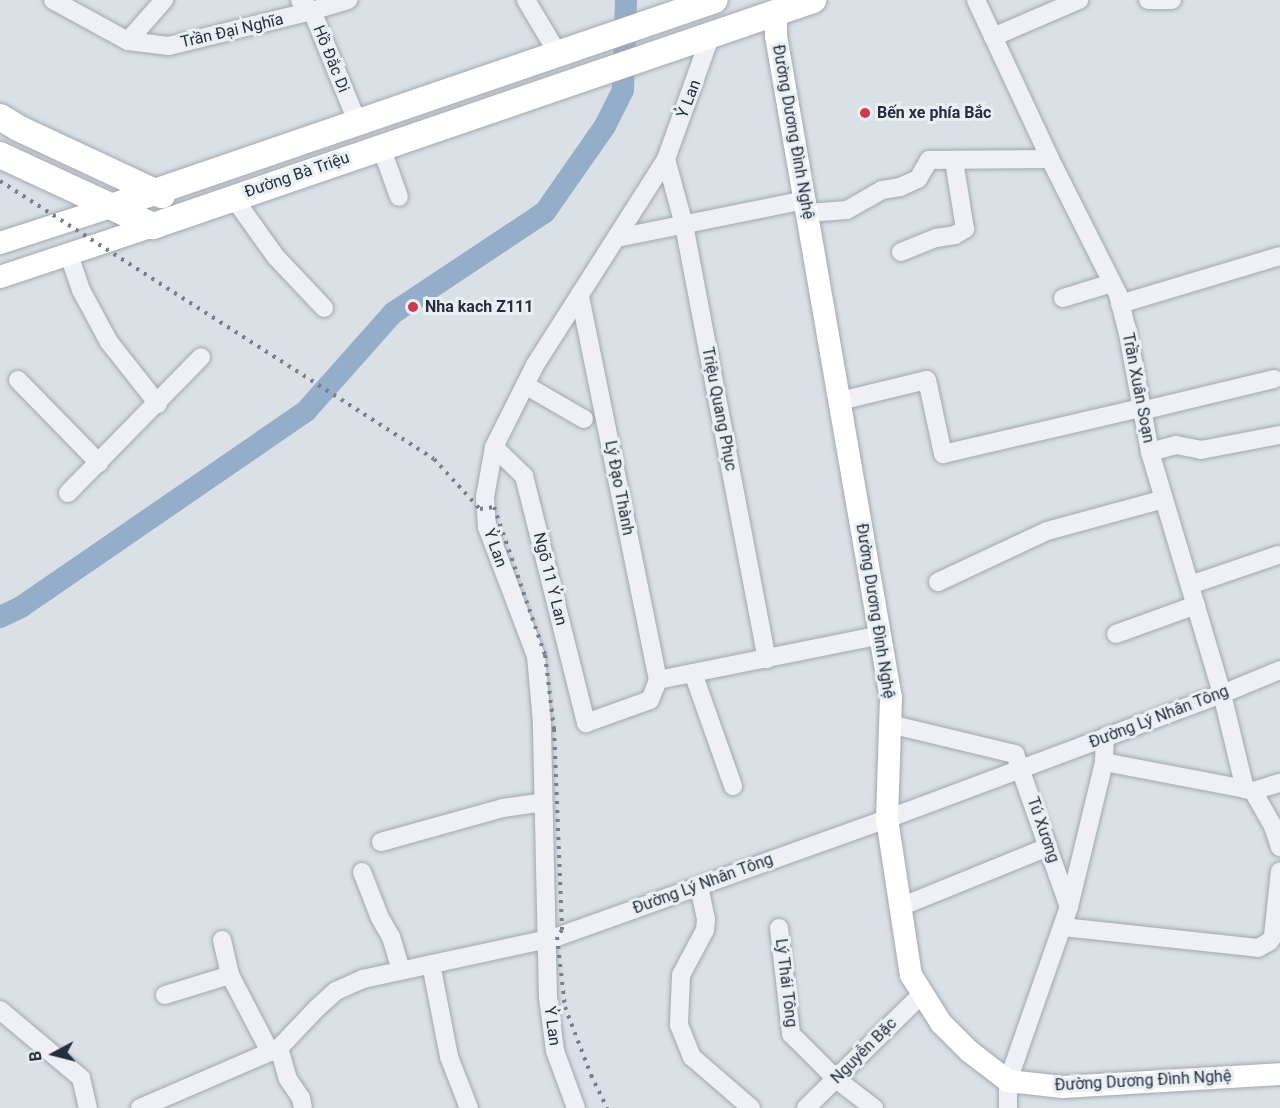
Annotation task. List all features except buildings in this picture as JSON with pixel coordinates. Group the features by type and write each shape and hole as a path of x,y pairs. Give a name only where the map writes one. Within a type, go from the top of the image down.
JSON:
{"highway":[{"name":"Đường Bà Triệu","path":"111,207 586,42 715,0"},
{"path":"711,35 774,7 813,0"},
{"name":"Đường Bà Triệu","path":"153,226 711,35"},
{"path":"0,117 18,128 195,211"},
{"path":"0,155 153,226"}],"main road":[{"name":"Đường Dương Đình Nghệ","path":"774,7 776,36 891,698 886,819 911,975 941,1023 969,1051 1008,1081 1063,1087 1280,1074"},
{"name":"Đường Bà Triệu","path":"0,243 111,207"},
{"name":"Đường Bà Triệu","path":"0,277 153,226"}],"street":[{"name":"Trần Đại Nghĩa","path":"53,0 128,41 169,46 306,6 348,0"},
{"path":"128,41 164,0"},
{"path":"526,0 557,52"},
{"name":"Trần Xuân Soạn","path":"976,0 1120,304 1150,452 1249,790 1273,826 1280,847"},
{"path":"993,37 1079,0"},
{"path":"1148,0 1172,0"},
{"name":"Hồ Đắc Di","path":"306,6 357,121"},
{"name":"Ỷ Lan","path":"576,1108 555,1051 545,940 542,723 536,656 487,528 484,509 494,447 525,385 666,159 711,35"},
{"path":"381,147 399,197"},
{"name":"Triệu Quang Phục","path":"666,159 684,225 767,659"},
{"path":"616,238 684,225 806,207 847,210 882,190 900,187 924,174 929,160 1050,159"},
{"path":"901,252 936,238 955,235 965,229 954,160"},
{"path":"233,197 276,257 324,308"},
{"path":"69,255 81,290 109,342 158,404"},
{"path":"1120,304 1280,256"},
{"path":"1063,298 1112,283"},
{"name":"Lý Đạo Thành","path":"580,295 658,681"},
{"path":"68,493 158,404 201,357"},
{"path":"840,401 927,380 943,454 1274,379"},
{"path":"18,380 99,463"},
{"path":"525,385 584,418"},
{"path":"1150,452 1176,445 1201,450 1280,435"},
{"name":"Ngõ 11 Ỷ Lan","path":"494,447 524,476 586,723 650,700 658,681"},
{"path":"938,582 1047,531 1164,499"},
{"path":"1190,585 1278,555"},
{"path":"1116,634 1196,605"},
{"path":"658,681 881,636"},
{"name":"Đường Lý Nhân Tông","path":"140,1108 275,1050 336,991 363,978 545,940 886,819 1018,761 1105,737 1280,670"},
{"path":"693,673 733,786"},
{"path":"890,724 1018,761"},
{"path":"1008,1108 1008,1081 1069,908 1104,762 1105,737"},
{"name":"Tú Xương","path":"1018,761 1069,908"},
{"path":"1104,762 1249,790 1280,783"},
{"path":"381,842 503,808 544,802"},
{"path":"900,907 1048,847"},
{"path":"1063,927 1258,948 1269,942 1273,936 1280,871"},
{"path":"362,872 380,918 391,937 401,970"},
{"path":"699,886 706,919 705,930 681,975 679,1025 692,1057 751,1108"},
{"name":"Lý Thái Tông","path":"779,928 791,1034 836,1078 874,1108"},
{"path":"222,940 230,975 275,1050 288,1079 301,1098 303,1108"},
{"path":"430,964 448,1057 469,1108"},
{"path":"165,995 230,975"},
{"name":"Nguyễn Bặc","path":"806,1108 922,994"},
{"path":"0,1010 81,1078 88,1108"}],"waterway":[{"path":"0,617 21,607 306,411 393,313 545,212 605,126 623,90 626,0"}],"railway":[{"path":"0,181 434,459 480,509 494,507 545,655 554,729 562,930 557,937 565,1007 591,1075 607,1108"}],"place":[{"name":"Bến xe phía Bắc","path":"865,113"},
{"name":"Nha kach Z111","path":"413,307"}]}
